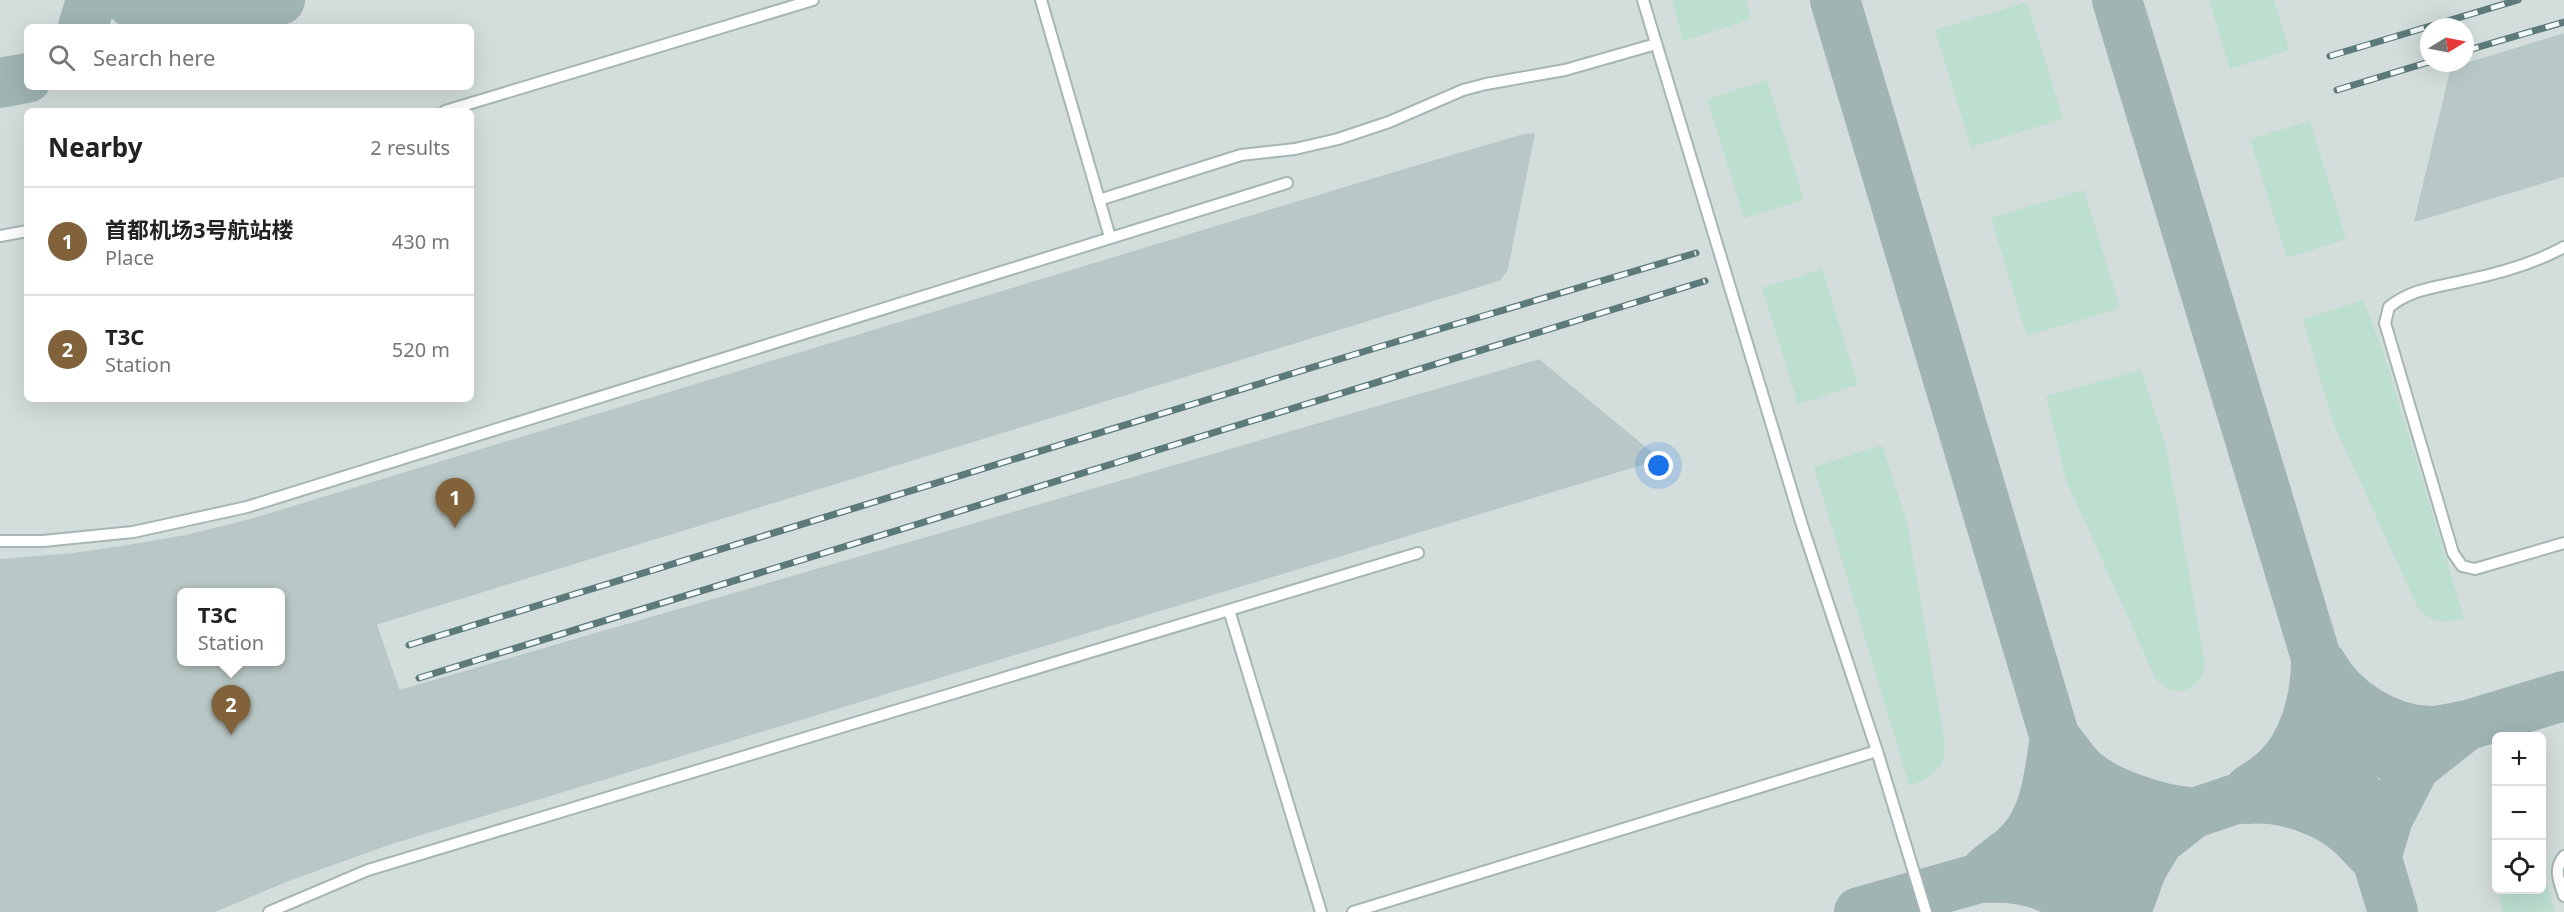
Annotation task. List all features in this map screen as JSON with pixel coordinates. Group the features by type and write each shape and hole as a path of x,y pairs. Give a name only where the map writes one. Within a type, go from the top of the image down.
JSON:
{"lane":[{"path":"455,108 813,0"},
{"path":"1041,0 1110,237"},
{"path":"1643,0 1802,525 1877,751 1926,912"},
{"path":"1099,200 1241,155 1304,148 1338,139 1389,122 1463,90 1575,67 1656,44"},
{"path":"0,541 43,541 133,531 247,507 1287,183"},
{"path":"0,236 24,232"},
{"path":"2564,247 2524,267 2443,284 2403,296 2389,307 2385,323 2453,553 2462,566 2481,568 2564,543"},
{"path":"269,912 379,867 1418,553"},
{"path":"1229,610 1321,912"},
{"path":"1353,912 1877,751"},
{"path":"2564,856 2557,865 2557,874 2564,896"}],"shaded area":[{"path":"0,0 2564,0 2564,912 0,912"}],"green space":[{"path":"1672,0 1746,0 1751,19 1683,41"},
{"path":"2209,0 2274,0 2289,50 2230,69"},
{"path":"2027,2 2063,119 1971,147 1935,30"},
{"path":"1767,80 1804,200 1744,218 1707,99"},
{"path":"2310,121 2346,239 2287,258 2250,139"},
{"path":"2084,190 2120,308 2027,336 1991,218"},
{"path":"1822,269 1858,385 1798,404 1762,288"},
{"path":"2363,300 2384,354 2464,618 2439,621 2428,617 2418,608 2332,420 2303,319"},
{"path":"2141,370 2166,446 2205,664 2198,681 2192,687 2177,691 2162,685 2155,677 2066,480 2046,396"},
{"path":"1882,445 1907,523 1945,743 1943,759 1936,771 1931,776 1909,785 1814,467"},
{"path":"2546,882 2555,912 2502,912 2499,894 2546,894"}],"building":[{"path":"2564,34 2564,176 2415,221 2450,74 2452,72 2474,72 2474,62"},
{"path":"1534,134 1507,270 1499,280 376,624 399,691 1539,360 1659,459 389,844 289,880 213,912 0,912 0,560 120,547 185,536 250,520 1523,135"}],"taxiway":[{"path":"84,24 91,0"},
{"path":"129,0 133,4 175,20 199,21 231,16"},
{"path":"201,24 280,0"},
{"path":"1835,0 2055,738 2110,912"},
{"path":"2117,0 2393,912"},
{"path":"0,83 24,79"},
{"path":"2249,790 2269,776 2294,749 2310,707 2316,664"},
{"path":"2322,665 2342,691 2354,702 2382,719 2398,725 2430,731 2467,725 2415,766 2388,818 2376,859"},
{"path":"1859,912 1976,879 2089,842 2194,813 2349,761 2564,696"},
{"path":"2059,742 2082,771 2107,788 2149,804 2189,812"},
{"path":"1987,870 2013,850 2032,827 2047,787 2054,743"},
{"path":"2246,799 2289,802 2317,812 2342,826 2376,859"},
{"path":"2126,912 2142,868 2159,840 2192,814"},
{"path":"1988,878 2016,879 2041,885 2064,896 2088,912"}],"railway":[{"path":"2330,56 2518,0"},
{"path":"2474,48 2564,22"},
{"path":"2337,90 2420,65"},
{"path":"409,645 1382,346 1696,253"},
{"path":"419,678 1705,281"}],"place":[{"name":"首都机场3号航站楼","path":"455,528"},
{"name":"T3C","path":"231,735"}]}
